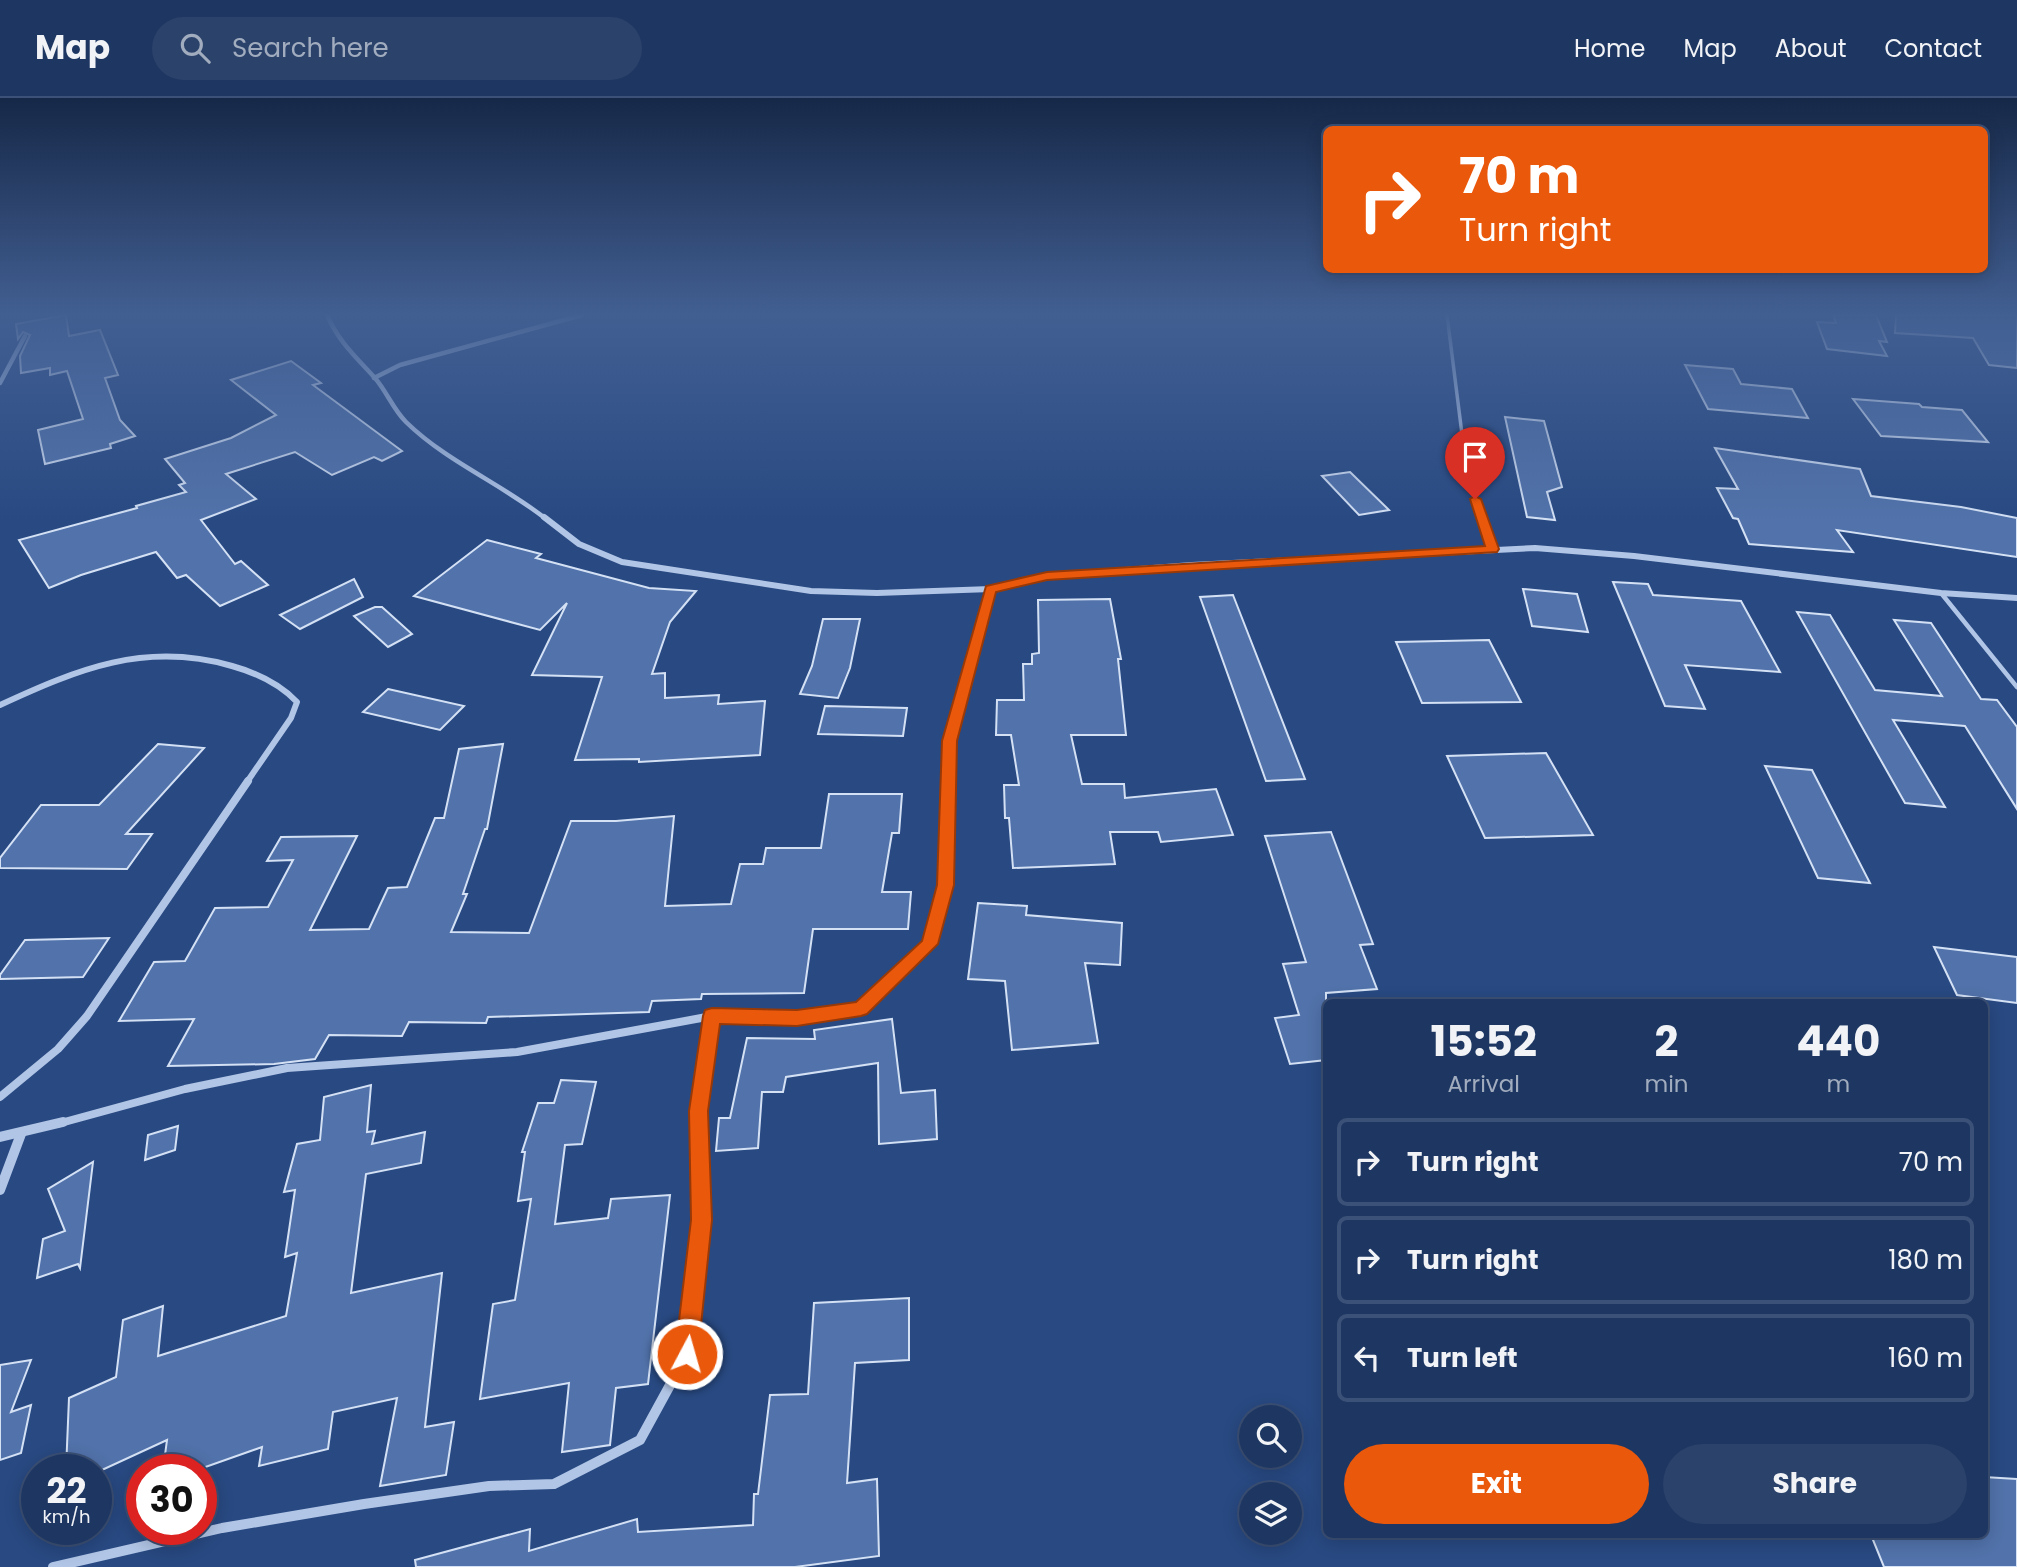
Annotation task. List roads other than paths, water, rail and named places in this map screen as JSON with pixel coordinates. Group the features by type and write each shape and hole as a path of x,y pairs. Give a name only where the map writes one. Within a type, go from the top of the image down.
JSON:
{"street":[{"path":"378,384 394,408 426,439 525,503 567,538 597,555 622,562 811,591 877,593 991,589 1047,576 1493,549 1593,552 1941,593 2017,598"},
{"path":"0,1137 22,1134 185,1089 287,1068 517,1052 712,1016 797,1018 861,1009 929,944 945,885 949,741 991,589"},
{"path":"0,705 73,671 117,658 152,655 204,657 224,662 267,678 287,690 297,702 291,718 87,1016 58,1049 0,1097"},
{"path":"53,1567 222,1528 364,1504 488,1486 554,1484 640,1440 687,1354 702,1220 698,1111 712,1016"},
{"path":"0,1190 22,1134"}],"lane":[{"path":"1456,384 1467,474 1493,549"},
{"path":"1941,593 2017,687"}]}
